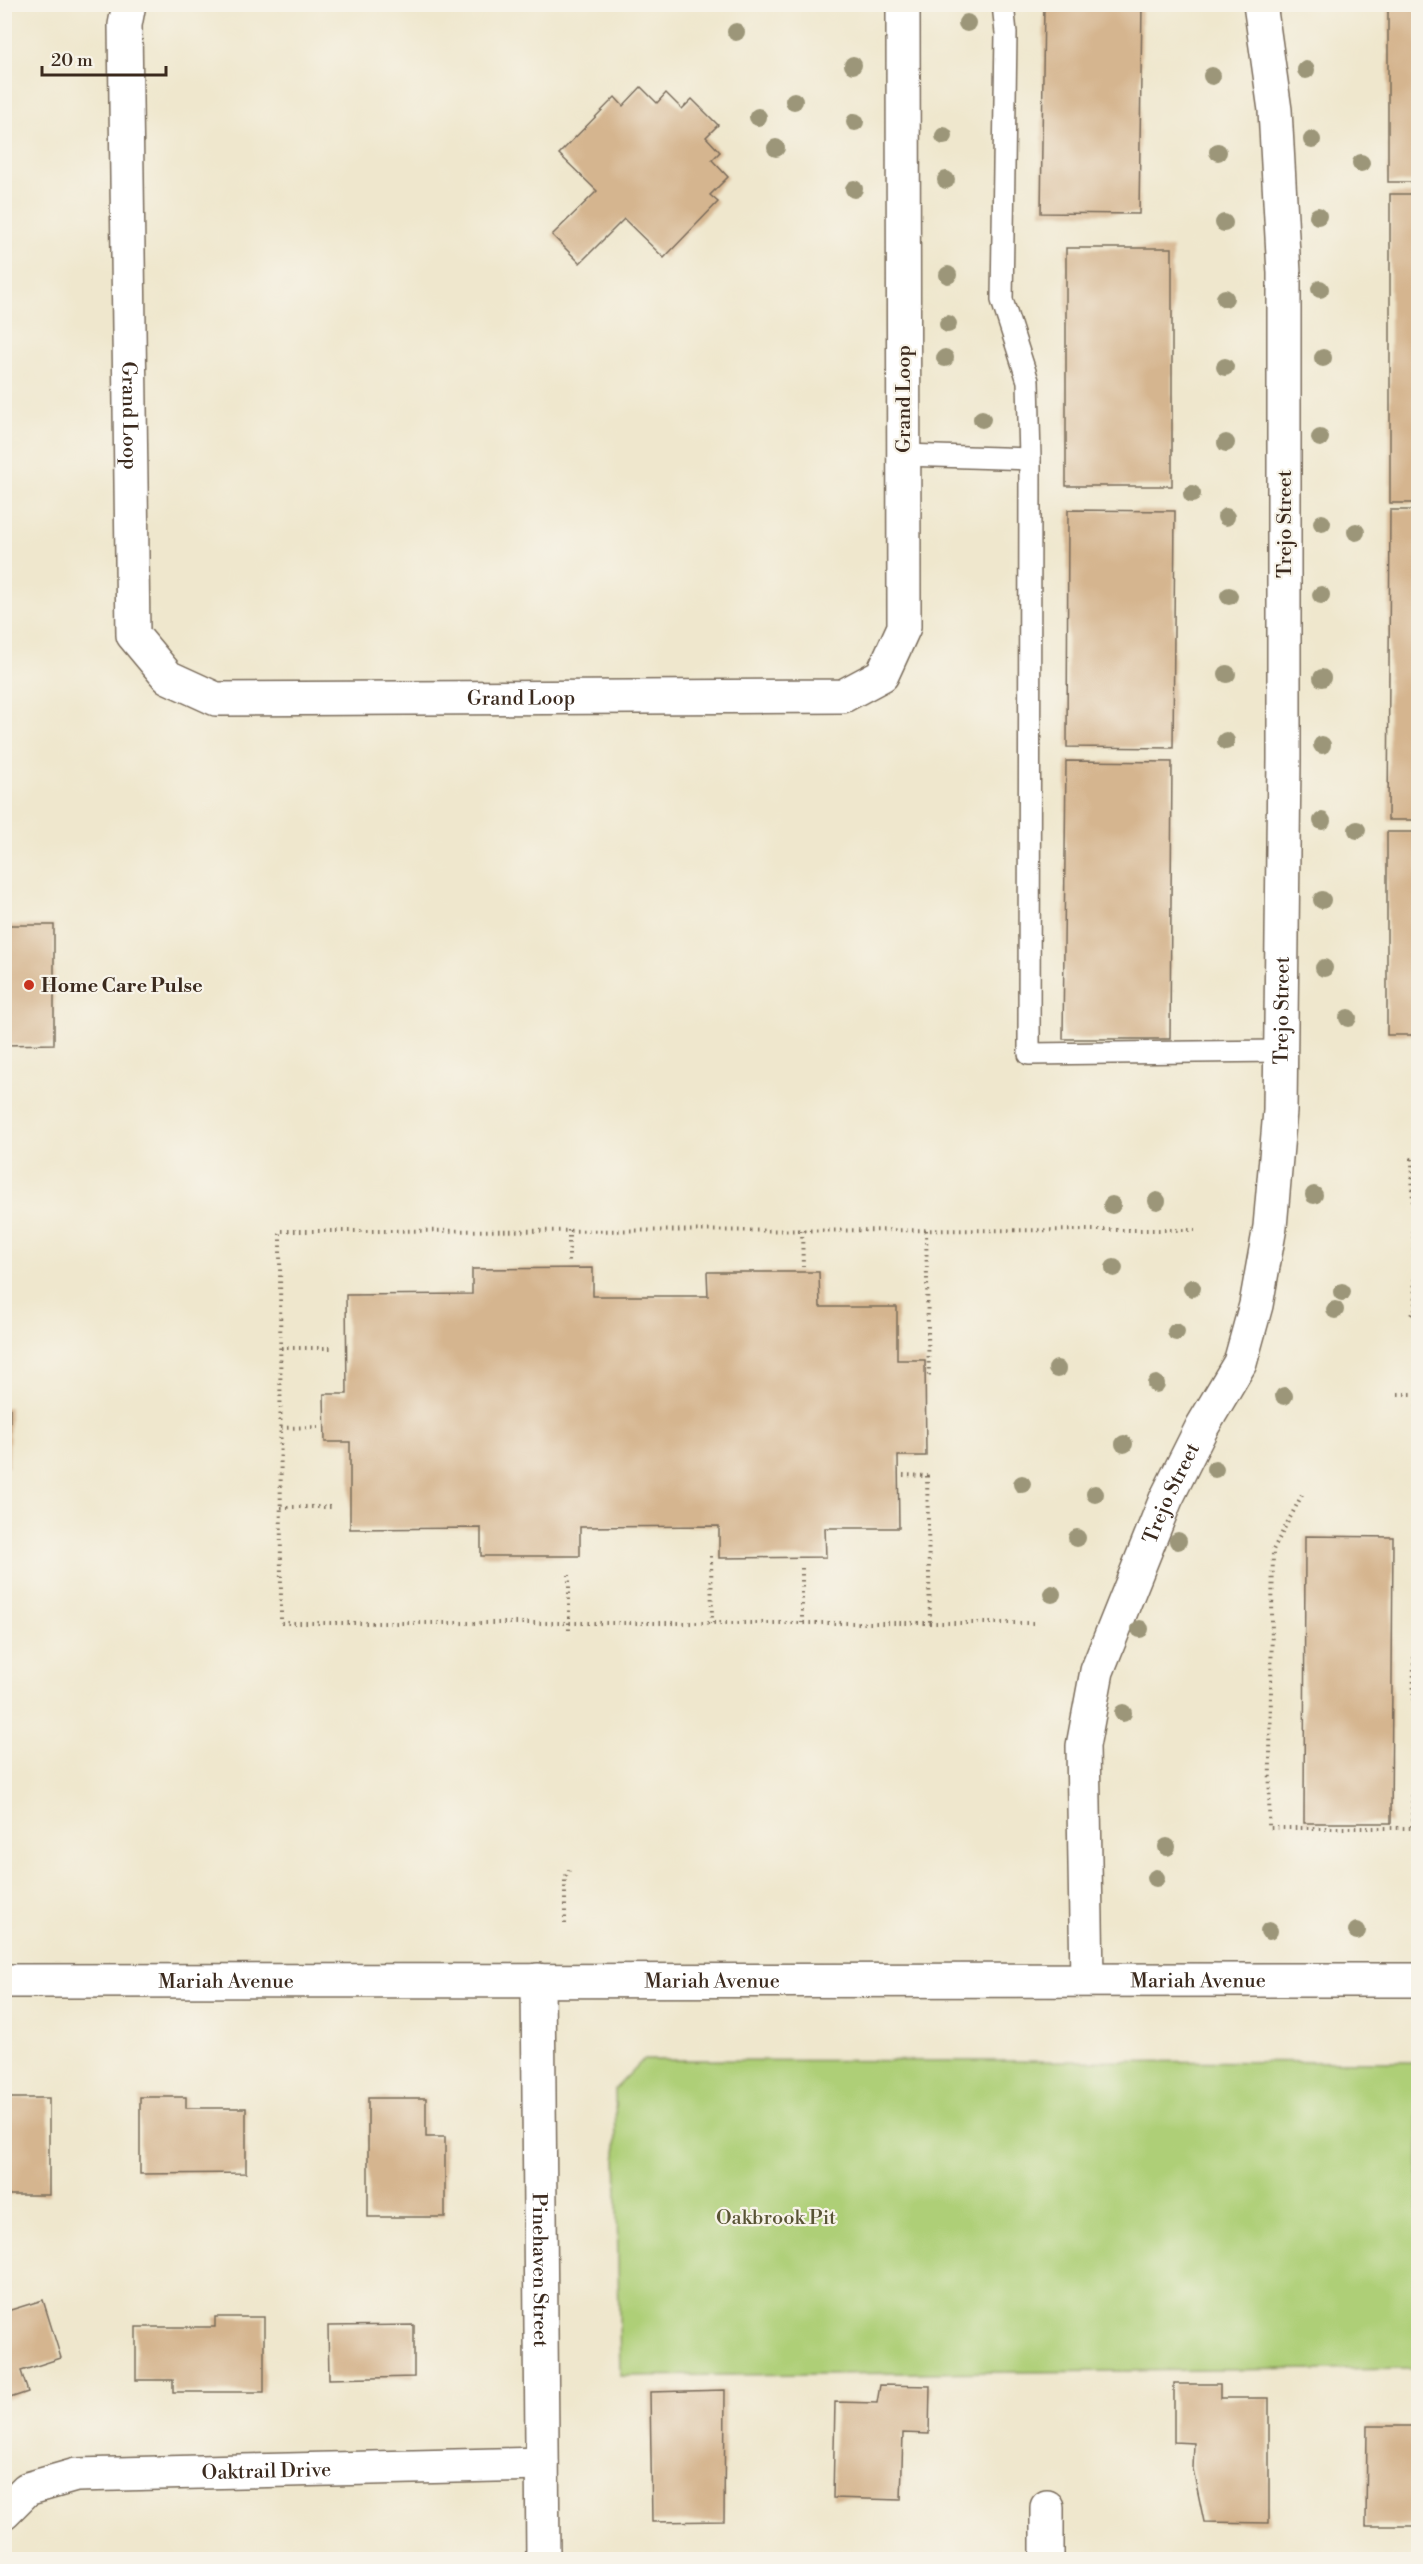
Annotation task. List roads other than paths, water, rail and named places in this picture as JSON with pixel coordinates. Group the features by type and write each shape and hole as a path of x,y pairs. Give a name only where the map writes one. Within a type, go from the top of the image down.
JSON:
{"street":[{"name":"Grand Loop","path":"129,4 125,25 134,635 168,678 216,699 843,696 882,675 904,627 903,4"},
{"name":"Trejo Street","path":"1087,1979 1083,1746 1095,1679 1166,1499 1202,1427 1240,1363 1256,1305 1270,1227 1280,1111 1284,759 1284,273 1275,110 1260,4"},
{"name":"Pinehaven Street","path":"538,1980 543,2559"},
{"name":"Mariah Avenue","path":"4,1981 1419,1980"},
{"name":"Oaktrail Drive","path":"4,2512 27,2489 76,2475 542,2464"},
{"path":"1047,2507 1047,2559"}],"lane":[{"path":"1003,4 1006,33 1002,300 1028,381 1030,459 1029,1054 1280,1051"},
{"path":"903,455 1030,459"}],"place":[{"name":"Home Care Pulse","path":"29,985"}],"park label":[{"name":"Oakbrook Pit","path":"776,2217"}]}
